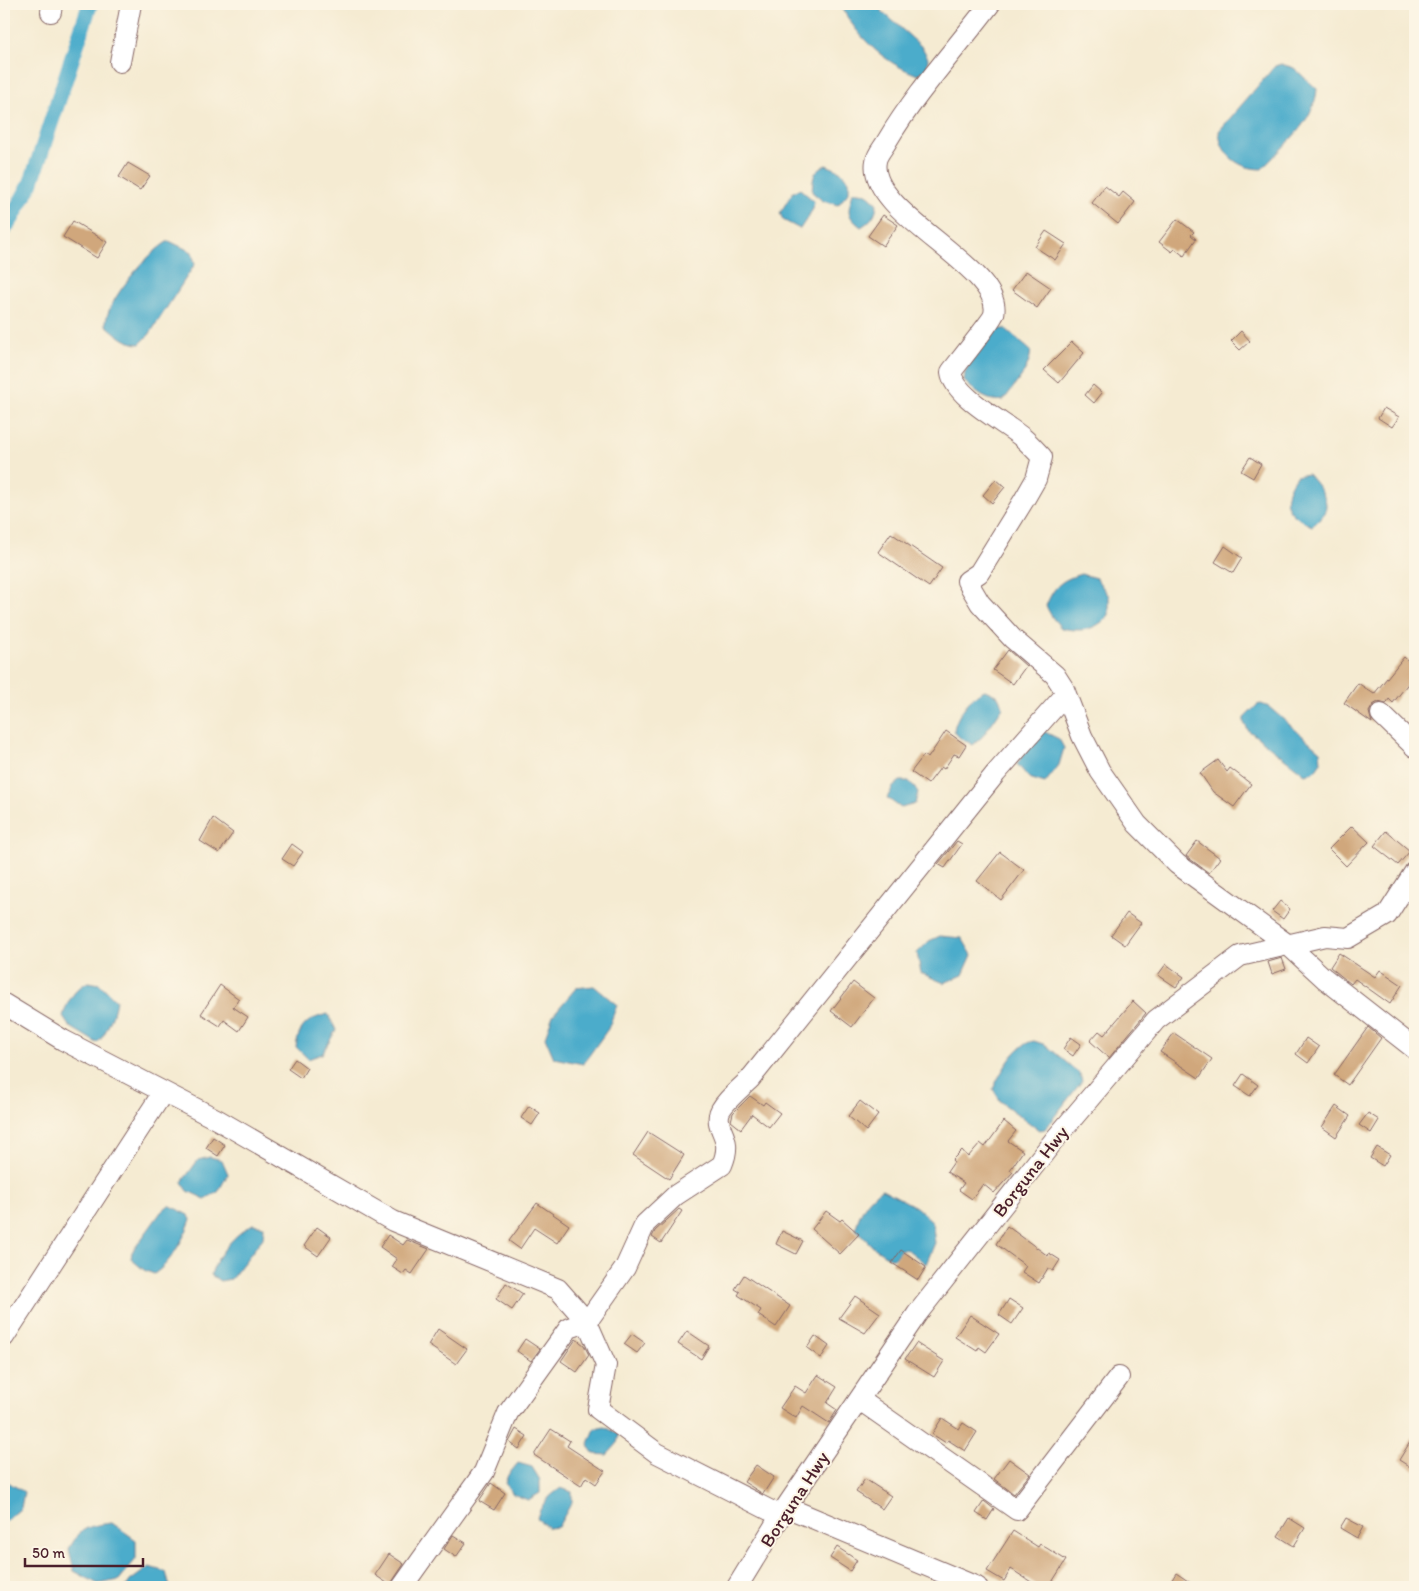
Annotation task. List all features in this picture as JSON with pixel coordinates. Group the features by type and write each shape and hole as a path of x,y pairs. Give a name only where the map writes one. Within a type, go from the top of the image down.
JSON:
{"street":[{"path":"120,62 131,4"},
{"path":"990,4 896,125 876,160 877,178 895,204 985,284 994,302 994,316 951,372 952,380 963,393 1023,438 1042,457 1036,479 1024,500 979,573 967,581 980,603 1013,639 1055,675 1066,694 1082,736 1100,771 1137,824 1177,864 1287,944 1336,987 1415,1049"},
{"path":"402,1587 484,1472 508,1413 569,1328 587,1322 625,1268 645,1224 676,1196 722,1165 727,1143 720,1121 720,1111 750,1079 996,772 1066,694"},
{"path":"1381,714 1415,747"},
{"name":"Borguna Hwy","path":"737,1587 784,1511 917,1314 1056,1138 1156,1020 1240,956 1324,936 1348,938 1387,915 1415,871"},
{"path":"4,1004 63,1040 162,1094 218,1120 393,1221 558,1289 587,1322 606,1365 598,1409 658,1453 784,1511 977,1587"},
{"path":"4,1337 162,1094"},
{"path":"860,1400 1017,1510 1119,1378"}],"water":[{"path":"842,4 874,4 922,47 928,58 927,69 918,75 894,64 883,56 855,29 841,6"},
{"path":"1281,64 1294,68 1317,89 1315,101 1311,112 1297,132 1262,169 1246,166 1232,159 1227,154 1220,140 1219,131 1275,66"},
{"path":"826,165 840,171 849,181 849,192 838,205 823,201 812,192 813,179 816,172"},
{"path":"800,189 814,201 813,209 800,229 783,220 780,213 793,192"},
{"path":"853,192 867,194 877,204 872,217 861,227 852,219 849,211"},
{"path":"169,241 192,252 195,264 149,335 140,344 135,344 118,335 106,325 107,315 120,291 140,266"},
{"path":"992,329 1006,329 1031,351 1024,371 1004,400 987,398 977,393 964,381 965,372 986,332"},
{"path":"1308,474 1323,494 1326,507 1320,519 1312,526 1291,511 1286,499 1296,476"},
{"path":"1081,574 1096,578 1109,596 1109,615 1098,624 1087,629 1061,628 1046,606 1052,593 1063,581"},
{"path":"985,690 998,696 1003,707 983,736 973,745 959,737 954,731 955,725 970,701"},
{"path":"1261,704 1269,707 1320,751 1321,762 1314,772 1305,774 1248,730 1244,723 1244,718 1257,705"},
{"path":"1041,730 1059,739 1064,748 1059,765 1045,783 1029,778 1017,764"},
{"path":"900,781 909,781 918,792 915,804 901,808 887,798 893,787"},
{"path":"940,936 962,938 972,955 963,975 944,983 921,973 917,953 929,941"},
{"path":"88,982 100,984 116,1000 110,1023 104,1035 97,1043 69,1026 63,1017 66,1006 72,996"},
{"path":"594,986 617,1005 608,1029 583,1064 554,1058 545,1037 553,1015 576,988"},
{"path":"328,1014 336,1030 322,1054 308,1059 296,1047 299,1034 309,1021"},
{"path":"1034,1041 1046,1045 1080,1074 1082,1081 1045,1129 1039,1130 1001,1102 993,1089 1009,1060 1021,1047"},
{"path":"210,1157 222,1160 228,1174 218,1192 205,1199 188,1191 182,1182 198,1160"},
{"path":"882,1189 916,1207 932,1221 935,1243 926,1264 908,1250 901,1249 894,1258 890,1258 873,1247 856,1229 859,1217 865,1206"},
{"path":"169,1205 188,1215 191,1219 176,1250 166,1264 154,1274 144,1270 131,1259 132,1252 161,1212"},
{"path":"253,1224 264,1226 263,1238 231,1279 220,1281 211,1275 222,1252 240,1233"},
{"path":"605,1427 619,1434 617,1444 607,1455 594,1454 588,1446 595,1429"},
{"path":"518,1463 532,1467 540,1480 540,1493 528,1500 513,1494 505,1483 508,1475"},
{"path":"4,1482 8,1482 24,1492 21,1508 4,1523"},
{"path":"561,1488 572,1492 572,1502 558,1527 548,1528 537,1518 546,1501"},
{"path":"112,1523 136,1540 136,1559 119,1580 98,1584 74,1571 69,1549 81,1532 96,1525"},
{"path":"149,1567 166,1572 170,1587 126,1587 130,1581"}],"building":[{"path":"128,163 150,176 140,190 119,177"},
{"path":"1105,186 1119,197 1123,192 1135,202 1118,224 1092,203"},
{"path":"883,215 898,225 883,246 868,236"},
{"path":"1177,219 1194,232 1191,235 1196,239 1184,256 1175,249 1172,252 1159,242"},
{"path":"73,221 107,242 97,258 63,237"},
{"path":"1046,231 1066,244 1055,260 1035,247"},
{"path":"1026,271 1051,288 1037,308 1012,290"},
{"path":"1241,331 1250,341 1240,350 1231,341"},
{"path":"1072,342 1084,353 1059,383 1044,370"},
{"path":"1093,385 1102,393 1094,403 1085,395"},
{"path":"1384,408 1399,417 1392,427 1378,418"},
{"path":"1250,457 1261,464 1253,478 1241,471"},
{"path":"996,479 1005,487 992,503 983,495"},
{"path":"891,533 942,568 929,587 878,552"},
{"path":"1225,546 1242,558 1233,573 1215,562"},
{"path":"1008,650 1026,666 1013,684 993,670"},
{"path":"1404,657 1415,667 1415,686 1410,681 1393,703 1389,699 1386,704 1378,702 1373,705 1369,712 1372,723 1344,703 1358,683 1374,694"},
{"path":"946,731 966,745 959,756 954,754 944,769 941,767 928,784 911,772 924,755 928,758"},
{"path":"1218,760 1227,772 1230,768 1251,784 1234,807 1213,792 1200,773"},
{"path":"213,818 233,833 219,853 200,841"},
{"path":"1352,826 1369,842 1346,866 1329,849"},
{"path":"1386,831 1410,851 1398,865 1374,846"},
{"path":"957,841 962,844 945,868 938,864"},
{"path":"1197,841 1220,858 1209,873 1186,856"},
{"path":"292,844 303,852 293,866 282,859"},
{"path":"1000,852 1024,870 1001,900 977,881"},
{"path":"1280,901 1290,909 1283,919 1272,911"},
{"path":"1127,913 1141,923 1125,945 1111,935"},
{"path":"1339,953 1375,977 1380,970 1402,985 1390,1004 1355,979 1351,984 1330,967"},
{"path":"1282,958 1286,969 1272,974 1268,962"},
{"path":"1166,964 1184,977 1176,987 1158,975"},
{"path":"853,982 874,998 852,1027 831,1011"},
{"path":"220,985 239,999 233,1007 248,1017 239,1031 224,1020 220,1026 201,1014"},
{"path":"1133,1001 1146,1013 1109,1058 1090,1041 1099,1031 1104,1035"},
{"path":"1368,1027 1381,1038 1348,1085 1334,1075"},
{"path":"1174,1033 1212,1059 1199,1078 1160,1052"},
{"path":"1071,1037 1081,1044 1073,1056 1063,1049"},
{"path":"1306,1038 1319,1047 1308,1063 1296,1054"},
{"path":"295,1059 307,1068 301,1078 288,1069"},
{"path":"1243,1074 1258,1085 1250,1096 1235,1086"},
{"path":"750,1096 763,1105 765,1102 780,1113 769,1127 752,1114 741,1129 731,1121 733,1113"},
{"path":"860,1101 878,1115 866,1131 848,1116"},
{"path":"529,1106 540,1113 532,1125 521,1118"},
{"path":"1336,1106 1350,1116 1336,1137 1322,1127"},
{"path":"1368,1113 1379,1120 1371,1133 1359,1125"},
{"path":"1004,1121 1016,1131 1008,1141 1023,1151 1010,1170 1013,1172 994,1193 983,1184 972,1199 959,1190 964,1183 947,1172 954,1162 952,1160 962,1150 968,1157 980,1143 985,1147"},
{"path":"648,1132 684,1155 669,1179 633,1155"},
{"path":"213,1137 225,1145 218,1156 206,1148"},
{"path":"1377,1147 1390,1155 1383,1166 1370,1158"},
{"path":"537,1203 569,1225 557,1243 534,1228 520,1249 509,1241"},
{"path":"679,1209 682,1211 661,1243 652,1237 655,1231"},
{"path":"826,1211 840,1221 842,1219 859,1234 840,1254 812,1229"},
{"path":"1007,1226 1048,1256 1049,1253 1060,1260 1053,1271 1048,1268 1039,1283 1022,1272 1026,1266 996,1244"},
{"path":"317,1227 331,1237 318,1256 304,1246"},
{"path":"782,1231 803,1241 796,1254 776,1244"},
{"path":"388,1235 403,1245 407,1240 429,1249 412,1274 406,1270 403,1274 392,1267 397,1259 380,1247"},
{"path":"901,1250 926,1267 918,1280 892,1263"},
{"path":"744,1275 790,1306 776,1327 758,1315 761,1310 738,1295 740,1292 735,1289"},
{"path":"506,1283 523,1294 512,1310 496,1299"},
{"path":"855,1296 880,1313 865,1333 839,1318"},
{"path":"1009,1299 1023,1308 1012,1324 999,1315"},
{"path":"970,1315 999,1334 986,1352 979,1347 977,1351 955,1337"},
{"path":"438,1329 467,1349 456,1364 428,1345"},
{"path":"687,1331 709,1346 701,1359 678,1344"},
{"path":"632,1334 645,1343 637,1353 624,1344"},
{"path":"815,1336 829,1346 821,1358 807,1348"},
{"path":"525,1339 540,1349 531,1361 517,1351"},
{"path":"576,1339 584,1345 589,1355 577,1372 561,1361"},
{"path":"916,1343 944,1361 934,1377 905,1359"},
{"path":"818,1375 837,1387 827,1403 837,1410 829,1423 803,1406 796,1418 780,1408 795,1386 806,1393"},
{"path":"942,1418 959,1429 963,1423 977,1432 965,1451 948,1440 946,1443 932,1434"},
{"path":"516,1429 527,1436 519,1449 509,1442"},
{"path":"551,1429 570,1441 567,1446 605,1471 596,1484 586,1477 581,1486 534,1455"},
{"path":"1415,1434 1415,1470 1399,1460"},
{"path":"1009,1459 1030,1474 1014,1494 994,1479"},
{"path":"756,1465 774,1477 763,1494 744,1482"},
{"path":"865,1479 891,1496 882,1509 856,1492"},
{"path":"491,1483 505,1493 494,1510 479,1501"},
{"path":"984,1501 994,1509 987,1520 976,1513"},
{"path":"1289,1518 1305,1528 1294,1546 1278,1536"},
{"path":"1346,1518 1363,1527 1357,1538 1340,1528"},
{"path":"1013,1531 1038,1547 1040,1544 1066,1560 1049,1587 1039,1587 1011,1569 1004,1581 987,1571"},
{"path":"453,1535 466,1543 456,1557 444,1549"},
{"path":"837,1547 857,1560 850,1571 830,1558"},
{"path":"389,1554 404,1564 390,1585 375,1575"},
{"path":"1176,1573 1197,1587 1176,1587 1170,1583"}],"waterway":[{"path":"4,229 31,183 90,4"}]}
